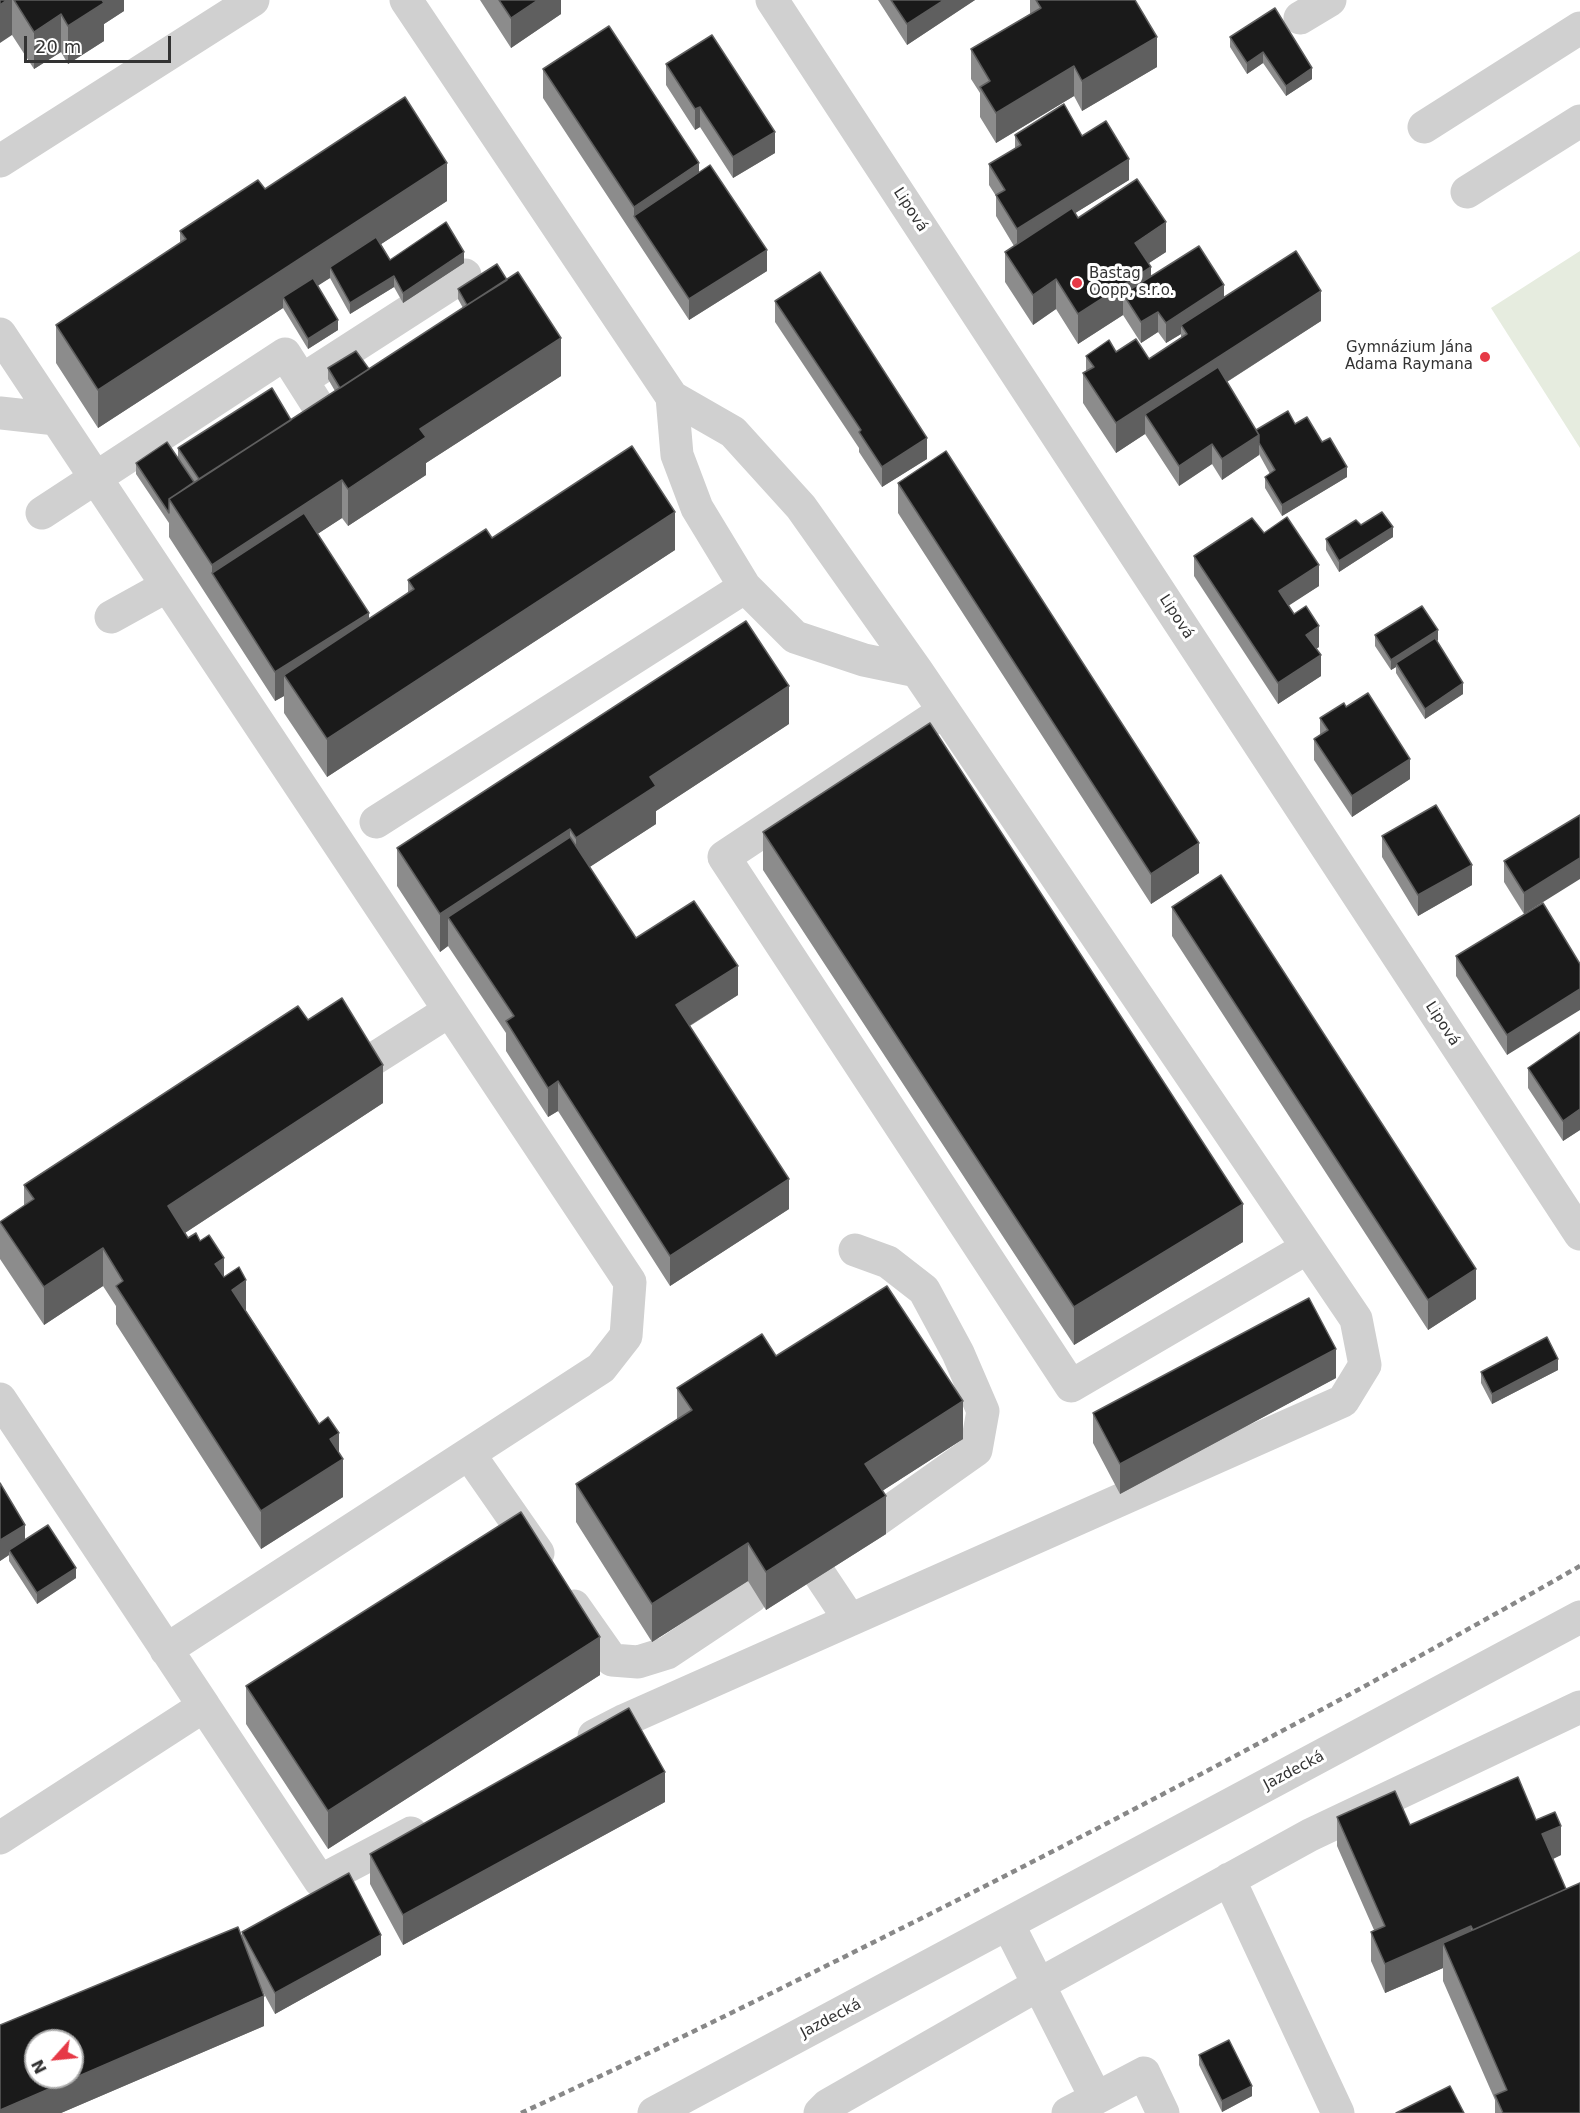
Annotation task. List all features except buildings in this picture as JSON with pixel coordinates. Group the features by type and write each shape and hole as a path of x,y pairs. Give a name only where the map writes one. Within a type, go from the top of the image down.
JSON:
{"street":[{"path":"0,161 253,0"},
{"path":"406,0 672,397 733,432 801,507 917,671 1356,1319 1365,1365 1343,1401 663,1703 573,1748"},
{"name":"Lipová","path":"772,0 1580,1234"},
{"path":"1300,18 1330,0"},
{"path":"1424,127 1580,28"},
{"path":"1467,192 1580,121"},
{"path":"302,380 465,275"},
{"path":"0,334 630,1282 626,1336 601,1368 166,1650"},
{"path":"42,513 96,480 285,354 320,409"},
{"path":"672,397 677,455 697,508 745,587 795,637 864,660 917,671"},
{"path":"0,413 56,420"},
{"path":"111,617 167,586"},
{"path":"376,822 745,587"},
{"path":"944,711 724,858 1071,1386 1307,1248"},
{"path":"361,1067 449,1011"},
{"path":"855,1250 888,1262 924,1290 958,1353 983,1411 976,1450 877,1520"},
{"path":"0,1399 320,1881 436,1820"},
{"path":"469,1454 612,1660 639,1662 667,1653 751,1597"},
{"path":"820,1575 850,1620"},
{"name":"Jazdecká","path":"654,2113 1580,1617"},
{"path":"663,1703 667,1653"},
{"path":"0,1838 204,1706"},
{"path":"820,2113 828,2105 1039,1984 1310,1835 1580,1707"},
{"path":"1229,1879 1338,2113"},
{"path":"1008,1924 1039,1984 1082,2106 1144,2073 1163,2113"}],"shaded area":[{"path":"1580,251 1580,448 1491,308"}],"railway":[{"path":"521,2113 758,2000 1071,1842 1327,1707 1580,1566"}],"place":[{"name":"Bastag Oopp, s.r.o.","path":"1077,283"},
{"name":"Gymnázium Jána Adama Raymana","path":"1485,357"}]}
